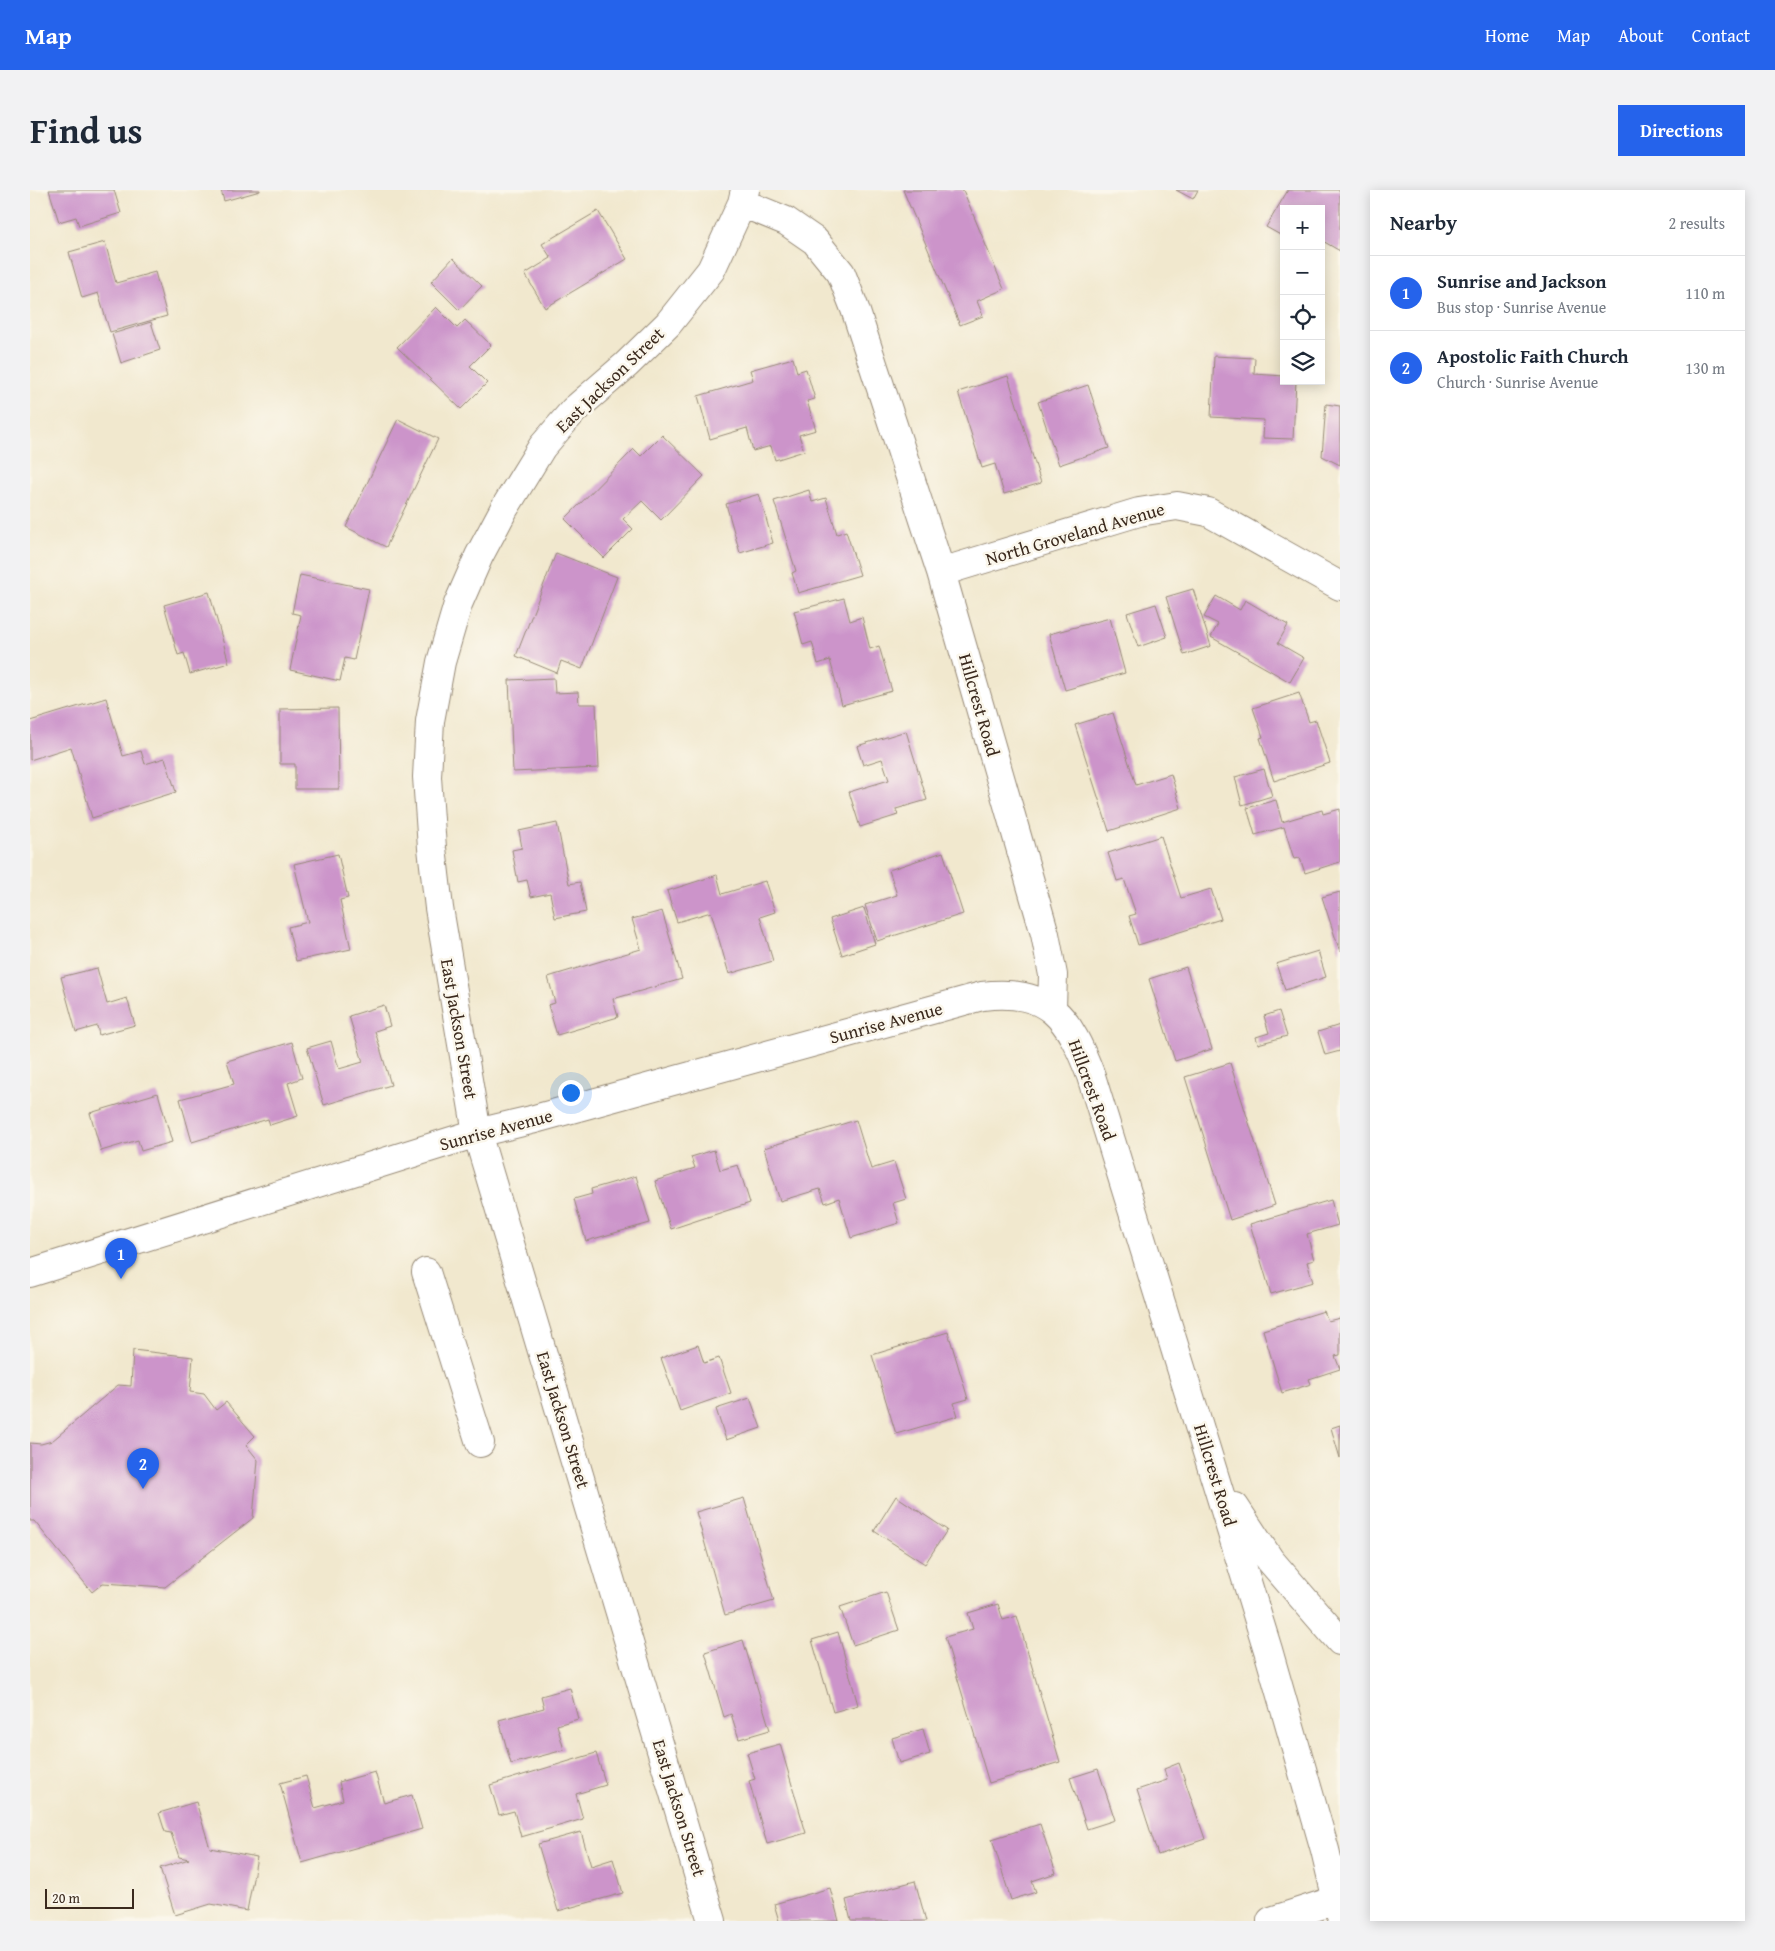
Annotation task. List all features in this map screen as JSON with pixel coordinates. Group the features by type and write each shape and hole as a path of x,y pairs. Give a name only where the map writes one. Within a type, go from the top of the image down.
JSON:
{"street":[{"name":"Hillcrest Road","path":"744,197 786,221 815,241 840,274 855,308 941,572 1045,934 1052,975 1052,1008 1063,1020 1072,1035 1091,1076 1268,1650 1325,1850 1338,1907"},
{"name":"East Jackson Street","path":"712,1921 477,1133 439,908 427,777 430,721 441,662 458,604 479,556 504,509 542,447 574,410 626,365 668,324 711,270 744,197"},
{"name":"North Groveland Avenue","path":"941,572 1139,512 1177,506 1208,512 1340,586"},
{"name":"Sunrise Avenue","path":"30,1273 477,1133 531,1120 982,996 1018,995 1033,998 1052,1008"},
{"path":"426,1272 480,1443"},
{"path":"1212,1464 1240,1516 1270,1560 1340,1641"},
{"path":"1271,1921 1338,1907"}],"building":[{"path":"49,190 114,190 121,213 79,226 76,217 59,222"},
{"path":"221,190 260,190 260,191 224,201"},
{"path":"903,190 963,190 1004,289 977,301 983,316 960,325"},
{"path":"1176,190 1198,190 1193,199"},
{"path":"1288,190 1340,190 1340,251 1325,242 1325,205 1280,205 1280,235 1266,227"},
{"path":"598,211 627,259 545,308 525,274 551,258 542,244"},
{"path":"105,242 116,283 155,272 167,316 110,332 98,293 82,298 69,252"},
{"path":"453,258 482,286 459,310 431,282"},
{"path":"436,307 457,328 465,320 491,345 470,366 487,383 461,409 397,347"},
{"path":"151,322 160,350 121,363 112,334"},
{"path":"1214,356 1255,358 1254,374 1280,376 1280,385 1296,385 1293,439 1263,438 1264,420 1211,417"},
{"path":"793,358 797,372 806,369 815,399 807,401 816,430 799,435 804,451 775,460 771,446 753,451 747,428 710,439 698,396 753,380 750,370"},
{"path":"1008,376 1041,483 1004,494 995,464 982,468 958,392"},
{"path":"1088,385 1109,448 1059,465 1038,402"},
{"path":"1326,404 1340,406 1340,465 1322,456"},
{"path":"398,419 438,439 386,547 346,527"},
{"path":"662,435 704,476 661,520 642,501 623,519 633,529 604,558 565,519 634,449 641,456"},
{"path":"809,490 812,502 826,498 837,534 846,531 860,575 798,593 792,573 796,571 774,501"},
{"path":"759,494 773,543 740,553 726,504"},
{"path":"556,553 617,577 582,669 561,661 557,673 516,656"},
{"path":"300,575 369,589 354,660 345,658 340,681 290,670 301,615 292,613"},
{"path":"1193,589 1211,646 1184,655 1166,597"},
{"path":"209,592 229,663 190,674 184,653 178,655 164,605"},
{"path":"1216,596 1240,610 1245,600 1288,625 1278,643 1304,658 1290,682 1211,637 1218,624 1204,617"},
{"path":"844,598 850,621 862,617 870,649 879,646 892,691 842,705 830,660 818,664 812,642 803,645 794,611"},
{"path":"1156,604 1167,637 1138,647 1127,613"},
{"path":"1110,618 1125,673 1065,690 1049,634"},
{"path":"554,678 555,693 578,692 579,704 596,704 599,768 513,772 509,680"},
{"path":"1299,693 1309,722 1316,720 1330,763 1274,781 1260,738 1263,737 1253,708"},
{"path":"106,698 123,756 141,751 145,764 165,758 176,792 92,818 71,747 30,760 30,721"},
{"path":"338,708 339,789 295,789 295,764 280,764 280,709"},
{"path":"1113,713 1136,785 1171,774 1181,808 1109,831 1075,725"},
{"path":"906,731 927,800 896,809 898,815 860,827 849,792 889,780 882,759 863,765 857,746"},
{"path":"1264,769 1272,796 1242,805 1235,777"},
{"path":"1276,800 1282,822 1322,810 1323,814 1340,809 1340,862 1305,873 1300,858 1294,859 1284,827 1255,835 1247,808"},
{"path":"557,823 569,884 580,882 586,912 555,918 550,893 531,897 527,880 518,882 512,850 522,848 519,831"},
{"path":"1161,836 1181,898 1211,889 1221,919 1138,945 1129,916 1136,914 1124,879 1117,881 1108,853"},
{"path":"943,852 963,914 877,941 865,905 897,895 889,870"},
{"path":"338,854 348,898 340,900 351,949 296,961 288,927 308,922 294,864"},
{"path":"717,875 722,894 765,881 775,912 760,917 773,961 729,974 711,912 677,922 667,891"},
{"path":"1340,892 1340,952 1322,897"},
{"path":"864,908 875,944 842,955 830,919"},
{"path":"662,911 682,979 613,999 618,1017 557,1035 548,1005 555,1003 548,977 641,949 632,919"},
{"path":"1318,951 1326,977 1285,990 1276,964"},
{"path":"1186,967 1212,1049 1175,1061 1149,979"},
{"path":"97,968 107,1004 127,998 135,1025 99,1035 97,1026 76,1032 61,977"},
{"path":"384,1005 390,1026 375,1031 391,1085 324,1105 307,1048 331,1041 339,1069 363,1062 349,1016"},
{"path":"1279,1011 1287,1036 1258,1044 1256,1037 1269,1033 1264,1016"},
{"path":"1340,1025 1340,1051 1325,1055 1318,1032"},
{"path":"292,1042 302,1078 288,1083 298,1116 270,1125 268,1119 192,1142 180,1099 234,1084 227,1061"},
{"path":"1230,1063 1275,1205 1230,1220 1185,1077"},
{"path":"158,1093 172,1142 141,1151 138,1140 101,1151 90,1113"},
{"path":"856,1120 871,1169 894,1162 906,1199 893,1203 899,1223 851,1238 839,1198 825,1203 820,1189 780,1201 764,1148"},
{"path":"714,1150 720,1170 738,1165 750,1203 671,1229 655,1181 695,1168 691,1157"},
{"path":"636,1176 650,1223 586,1241 574,1199 592,1194 591,1189"},
{"path":"1331,1200 1338,1225 1307,1234 1314,1260 1307,1262 1313,1282 1271,1294 1250,1224"},
{"path":"1324,1311 1328,1321 1340,1318 1340,1355 1335,1356 1340,1369 1309,1379 1311,1384 1282,1393 1263,1330"},
{"path":"948,1332 968,1399 954,1403 958,1416 896,1434 872,1355"},
{"path":"698,1345 704,1363 719,1358 731,1393 680,1411 661,1358"},
{"path":"133,1350 193,1357 190,1392 204,1394 216,1410 226,1402 255,1436 246,1445 258,1460 253,1518 165,1587 103,1583 92,1592 34,1521 30,1521 30,1443 41,1444 52,1441 118,1385 131,1386"},
{"path":"750,1398 761,1428 726,1440 716,1409"},
{"path":"1340,1425 1340,1458 1331,1428"},
{"path":"896,1496 947,1530 925,1564 874,1531"},
{"path":"744,1498 774,1601 725,1615 696,1512"},
{"path":"886,1592 899,1630 853,1645 840,1607"},
{"path":"998,1604 1003,1620 1017,1616 1060,1762 989,1783 945,1637 973,1629 968,1613"},
{"path":"838,1632 858,1705 833,1712 812,1640"},
{"path":"743,1640 770,1730 739,1739 731,1714 724,1717 705,1652"},
{"path":"570,1688 578,1719 557,1725 564,1750 511,1764 499,1720 544,1708 541,1696"},
{"path":"923,1729 930,1754 899,1763 892,1738"},
{"path":"780,1744 806,1833 767,1844 749,1781 755,1779 747,1753"},
{"path":"596,1753 606,1785 576,1794 583,1819 521,1837 514,1811 499,1815 490,1785"},
{"path":"1179,1763 1205,1839 1158,1855 1137,1790 1167,1780 1164,1769"},
{"path":"1098,1769 1115,1820 1087,1829 1070,1778"},
{"path":"375,1772 384,1803 412,1795 422,1829 302,1863 280,1783 306,1776 315,1808 343,1800 339,1782"},
{"path":"196,1802 210,1848 257,1857 247,1911 211,1904 175,1915 160,1868 189,1859 179,1857 171,1833 165,1832 159,1813"},
{"path":"1040,1824 1056,1873 1032,1881 1036,1892 1011,1900 992,1839"},
{"path":"581,1832 591,1866 613,1859 623,1893 558,1911 538,1844"},
{"path":"915,1881 926,1921 851,1921 846,1900"},
{"path":"830,1888 839,1921 779,1921 774,1904"}],"place":[{"name":"Sunrise and Jackson","path":"121,1279"},
{"name":"Apostolic Faith Church","path":"143,1489"}]}
